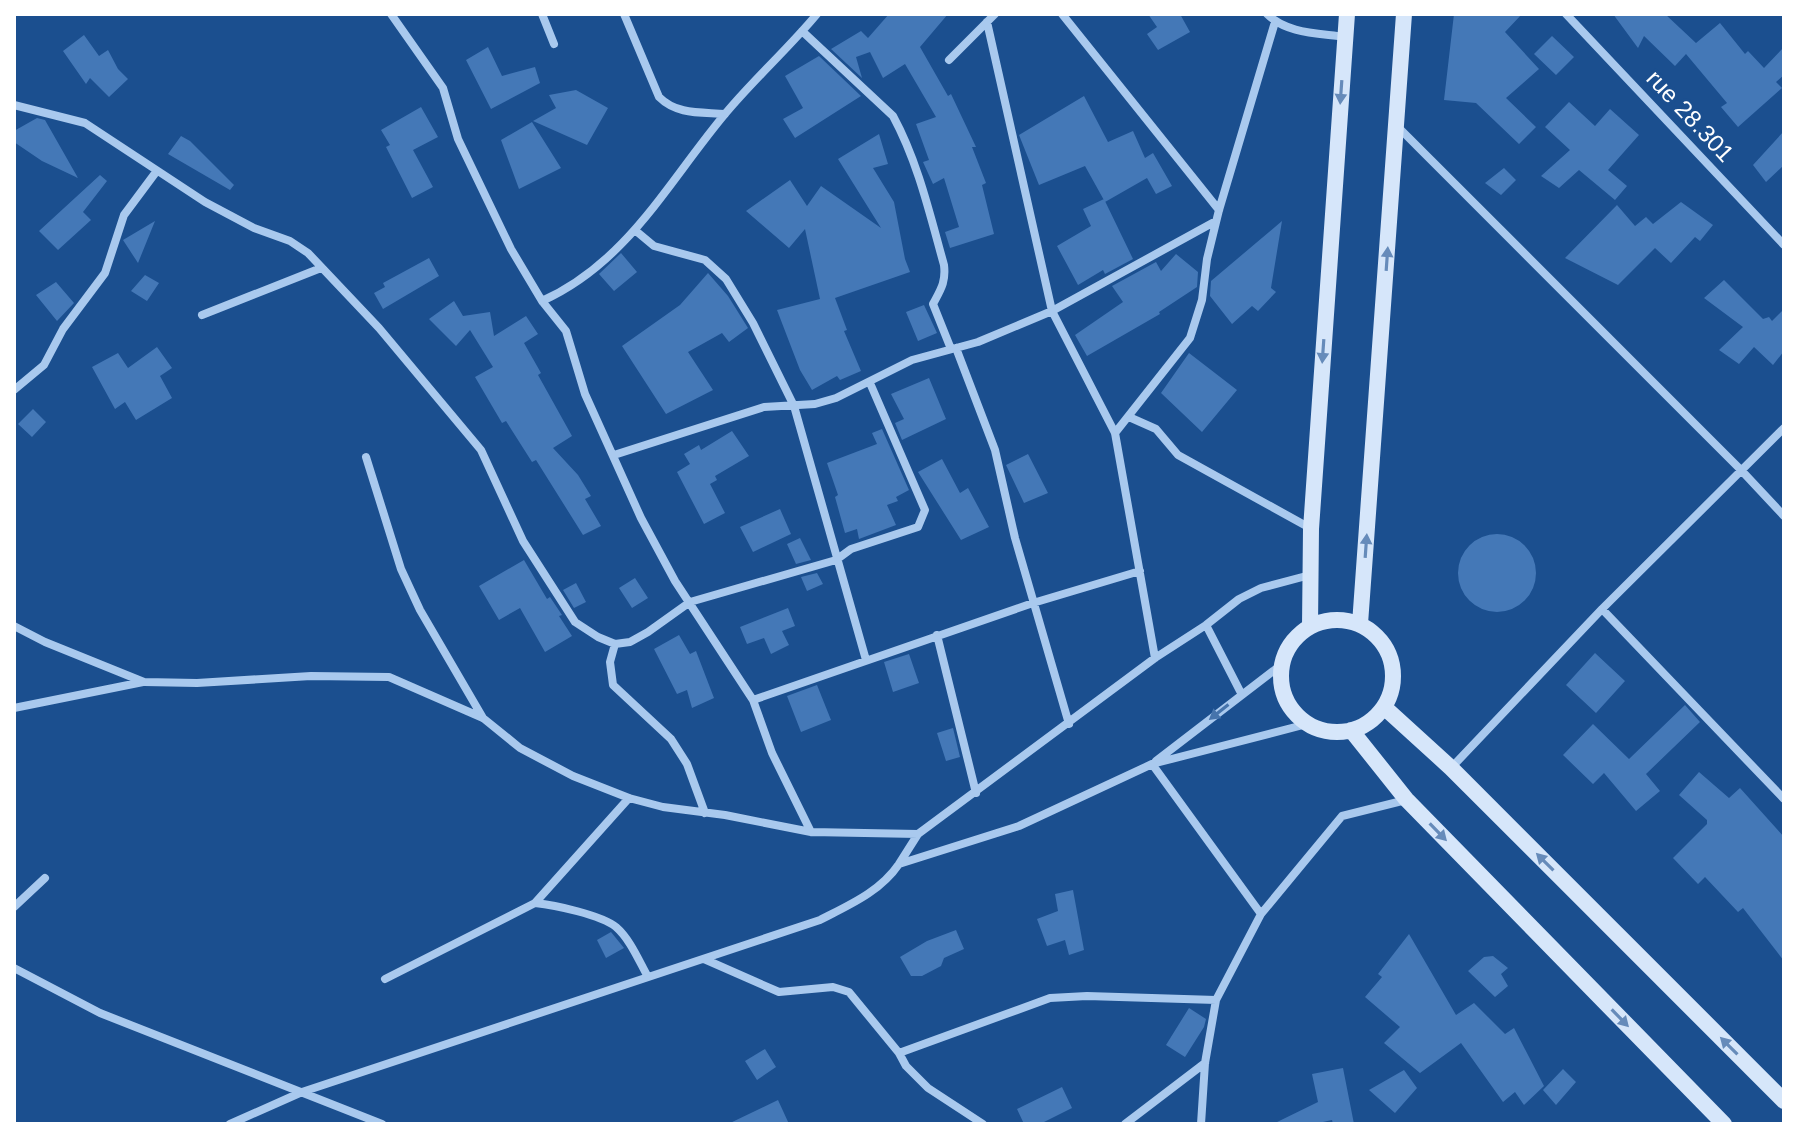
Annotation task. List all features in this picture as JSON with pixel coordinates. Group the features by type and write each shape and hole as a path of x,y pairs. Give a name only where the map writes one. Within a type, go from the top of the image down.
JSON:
{"main road":[{"path":"1310,626 1311,529 1347,14"},
{"path":"1360,624 1404,14"},
{"path":"1338,619 1360,624 1380,638 1392,660 1393,684 1384,707 1370,722 1351,730 1329,732 1307,724 1290,708 1281,687 1281,665 1287,648 1299,633 1310,626 1338,619"},
{"path":"1384,707 1451,768 1784,1101"},
{"path":"1351,730 1406,799 1724,1124"}],"street":[{"path":"391,14 443,88 469,164 511,249 542,301 566,331 585,394 654,546 753,700 772,753 811,832"},
{"path":"542,14 554,44"},
{"path":"624,14 659,97 668,106 679,111 725,114"},
{"path":"542,301 576,285 636,231 725,114 817,14"},
{"path":"949,60 995,14"},
{"path":"1062,14 1219,210"},
{"path":"1267,14 1288,28 1345,37"},
{"name":"rue 28.301","path":"1566,14 1784,245"},
{"path":"987,22 1052,311 1115,433 1155,658"},
{"path":"1115,433 1190,338 1202,300 1216,221 1275,22"},
{"path":"802,31 893,116 902,132 944,265 946,277 942,291 933,304 995,450 1015,538 1069,724"},
{"path":"14,105 85,123 205,202 254,228 290,241 308,253 379,328 481,450 523,541 575,622 615,644 630,642 648,632 690,602 836,560 851,549 918,527 925,510 870,383"},
{"path":"1397,126 1784,516"},
{"path":"14,390 44,365 63,329 105,273 124,215 156,172"},
{"path":"614,455 764,407 794,406 836,398 912,360 978,342 1052,311 1216,221"},
{"path":"636,231 654,246 705,260 726,279 753,323 794,406 866,660"},
{"path":"202,315 321,268"},
{"path":"1129,417 1156,429 1178,455 1311,529"},
{"path":"1451,768 1602,609 1784,428"},
{"path":"366,457 401,569 420,610 483,718"},
{"path":"753,700 1033,603 1140,571"},
{"path":"230,1124 302,1092 820,920 869,894 889,878 918,834 1155,658 1239,599 1261,588 1311,574"},
{"path":"1602,609 1784,799"},
{"path":"1206,625 1242,695"},
{"path":"14,626 45,642 144,682"},
{"path":"937,635 976,793"},
{"path":"615,644 610,662 613,685 671,739 687,764 705,813"},
{"path":"1152,764 1281,665"},
{"path":"14,708 144,682 197,683 311,676 389,677 483,718 520,748 573,776 629,798 663,807 811,832 918,834"},
{"path":"899,864 1019,826 1152,764 1307,724"},
{"path":"1152,764 1261,914"},
{"path":"385,979 535,903 629,798"},
{"path":"1201,1124 1205,1063 1216,1000 1261,914 1342,816 1406,799"},
{"path":"14,907 45,878"},
{"path":"535,903 558,905 605,920 618,929 648,977"},
{"path":"704,959 779,992 843,988 871,1016 906,1066 928,1088 983,1124"},
{"path":"14,968 100,1013 382,1124"},
{"path":"899,1053 1050,998 1087,996 1216,1000"},
{"path":"1125,1124 1205,1063"}],"building":[{"path":"889,14 948,14 920,47 948,96 951,94 976,147 972,147 986,183 982,185 994,234 950,248 945,232 959,227 944,178 933,184 923,162 929,160 916,124 936,117 905,64 883,78 870,52 856,57 862,78 831,49 861,31 868,38"},
{"path":"1148,14 1180,14 1190,32 1158,50 1147,34 1157,27"},
{"path":"1454,14 1522,14 1505,32 1539,69 1506,98 1536,127 1519,144 1476,103 1444,100"},
{"path":"1613,14 1665,14 1696,43 1720,23 1745,54 1748,51 1764,68 1784,47 1784,75 1776,82 1782,88 1738,127 1721,107 1727,103 1686,54 1675,66 1644,36 1638,48"},
{"path":"84,35 99,56 108,50 118,69 128,79 109,97 90,78 86,84 63,51"},
{"path":"1552,36 1574,57 1556,75 1534,54"},
{"path":"488,47 502,76 535,67 540,83 491,109 466,60"},
{"path":"819,56 861,96 795,138 783,119 803,108 785,76"},
{"path":"576,90 608,108 587,145 533,121 556,108 549,95"},
{"path":"1084,96 1108,142 1133,131 1145,158 1153,153 1172,186 1156,194 1147,178 1105,202 1085,166 1039,185 1019,135"},
{"path":"1569,102 1595,126 1610,109 1639,135 1608,170 1627,186 1615,200 1579,170 1559,188 1541,176 1570,150 1545,127"},
{"path":"421,107 438,137 413,150 433,187 412,198 386,147 390,145 381,130"},
{"path":"37,118 45,120 78,178 42,161 14,142 14,131"},
{"path":"532,122 561,168 519,189 501,140"},
{"path":"1784,131 1784,165 1766,182 1753,165"},
{"path":"879,134 888,164 873,168 894,202 910,272 835,298 847,330 844,331 861,371 840,380 837,376 812,390 800,370 777,310 820,299 805,229 789,248 746,211 790,180 807,206 821,186 881,228 838,159"},
{"path":"181,136 190,141 234,185 230,190 168,154"},
{"path":"1504,168 1516,180 1501,195 1485,183"},
{"path":"100,175 107,181 83,212 91,220 58,250 39,231"},
{"path":"1104,199 1133,259 1105,274 1103,270 1078,285 1057,246 1091,226 1083,209"},
{"path":"1681,202 1713,225 1700,241 1695,237 1671,263 1655,248 1618,285 1565,258 1617,205 1635,226 1646,217 1653,224"},
{"path":"155,221 138,263 123,240"},
{"path":"1282,221 1271,288 1276,292 1258,311 1252,306 1232,324 1210,296 1211,281"},
{"path":"621,253 637,272 614,291 599,274"},
{"path":"1176,254 1198,272 1197,287 1160,314 1087,356 1075,335 1123,302 1112,286 1156,262 1161,271"},
{"path":"429,258 439,276 383,309 374,293 385,287 383,283"},
{"path":"708,273 728,296 748,328 729,342 722,333 688,352 713,390 666,414 622,346 680,305"},
{"path":"145,275 159,283 147,301 131,291"},
{"path":"1724,280 1763,319 1769,317 1772,321 1784,309 1784,351 1773,365 1754,347 1739,364 1719,350 1743,327 1704,298"},
{"path":"56,282 74,303 57,321 36,295"},
{"path":"454,301 463,316 490,312 494,336 526,316 538,334 524,343 572,436 553,448 578,475 591,496 585,499 601,526 583,535 536,460 532,462 506,421 502,423 475,377 493,367 470,330 456,346 429,319"},
{"path":"924,305 937,333 918,341 906,312"},
{"path":"157,347 172,368 160,376 172,398 136,420 125,402 115,409 92,367 118,353 128,368"},
{"path":"1189,353 1237,390 1202,432 1161,393"},
{"path":"929,378 946,419 902,440 895,423 904,419 891,394"},
{"path":"33,409 46,422 32,437 18,424"},
{"path":"882,429 909,490 896,497 898,501 887,505 896,525 859,539 857,529 845,533 835,497 838,495 827,463 877,444 872,433"},
{"path":"732,431 749,456 715,476 717,480 710,484 725,513 704,524 677,472 690,464 684,454 699,445 701,450"},
{"path":"1028,454 1048,493 1024,503 1006,465"},
{"path":"942,459 960,493 968,488 989,527 961,540 918,472"},
{"path":"780,509 791,534 753,552 740,527"},
{"path":"1497,534 1512,537 1529,551 1536,573 1533,588 1519,605 1497,612 1482,609 1465,595 1458,573 1461,558 1475,541"},
{"path":"800,538 811,560 796,564 787,544"},
{"path":"524,560 547,599 550,597 562,615 559,616 572,636 545,652 520,608 499,620 479,586"},
{"path":"817,573 823,584 807,591 801,577"},
{"path":"635,578 648,598 632,608 619,588"},
{"path":"576,583 586,602 574,608 563,590"},
{"path":"788,608 795,626 782,631 789,645 771,654 764,638 747,644 740,627"},
{"path":"679,635 690,654 696,651 714,698 692,708 687,690 677,694 654,649"},
{"path":"1595,653 1625,681 1596,713 1566,685"},
{"path":"909,654 919,683 893,692 884,662"},
{"path":"817,685 831,720 801,732 787,696"},
{"path":"1685,705 1700,722 1646,774 1660,791 1636,811 1604,773 1593,784 1563,755 1593,724 1629,759"},
{"path":"953,728 960,757 946,761 937,733"},
{"path":"1699,772 1729,798 1740,788 1784,837 1784,961 1743,908 1738,912 1705,877 1698,884 1673,858 1707,824 1707,820 1679,795"},
{"path":"1073,890 1084,950 1069,955 1065,940 1047,946 1037,919 1058,911 1055,894"},
{"path":"956,930 964,949 944,958 941,966 922,976 911,976 900,957 927,941"},
{"path":"611,932 624,948 606,958 597,940"},
{"path":"1409,934 1456,1015 1474,1003 1505,1034 1514,1028 1544,1086 1524,1105 1515,1092 1503,1102 1461,1043 1420,1073 1384,1043 1400,1027 1365,997 1382,977 1378,974"},
{"path":"1493,956 1508,968 1501,974 1508,986 1495,997 1468,971 1484,957"},
{"path":"1189,1008 1206,1019 1185,1057 1166,1045"},
{"path":"765,1049 776,1067 757,1080 745,1061"},
{"path":"1343,1068 1354,1124 1333,1124 1332,1120 1314,1124 1273,1124 1318,1102 1312,1074"},
{"path":"1563,1069 1576,1082 1556,1105 1543,1090"},
{"path":"1404,1070 1417,1088 1395,1113 1369,1090"},
{"path":"1062,1087 1072,1108 1040,1124 1024,1124 1017,1109"},
{"path":"778,1100 789,1124 728,1124"}]}
